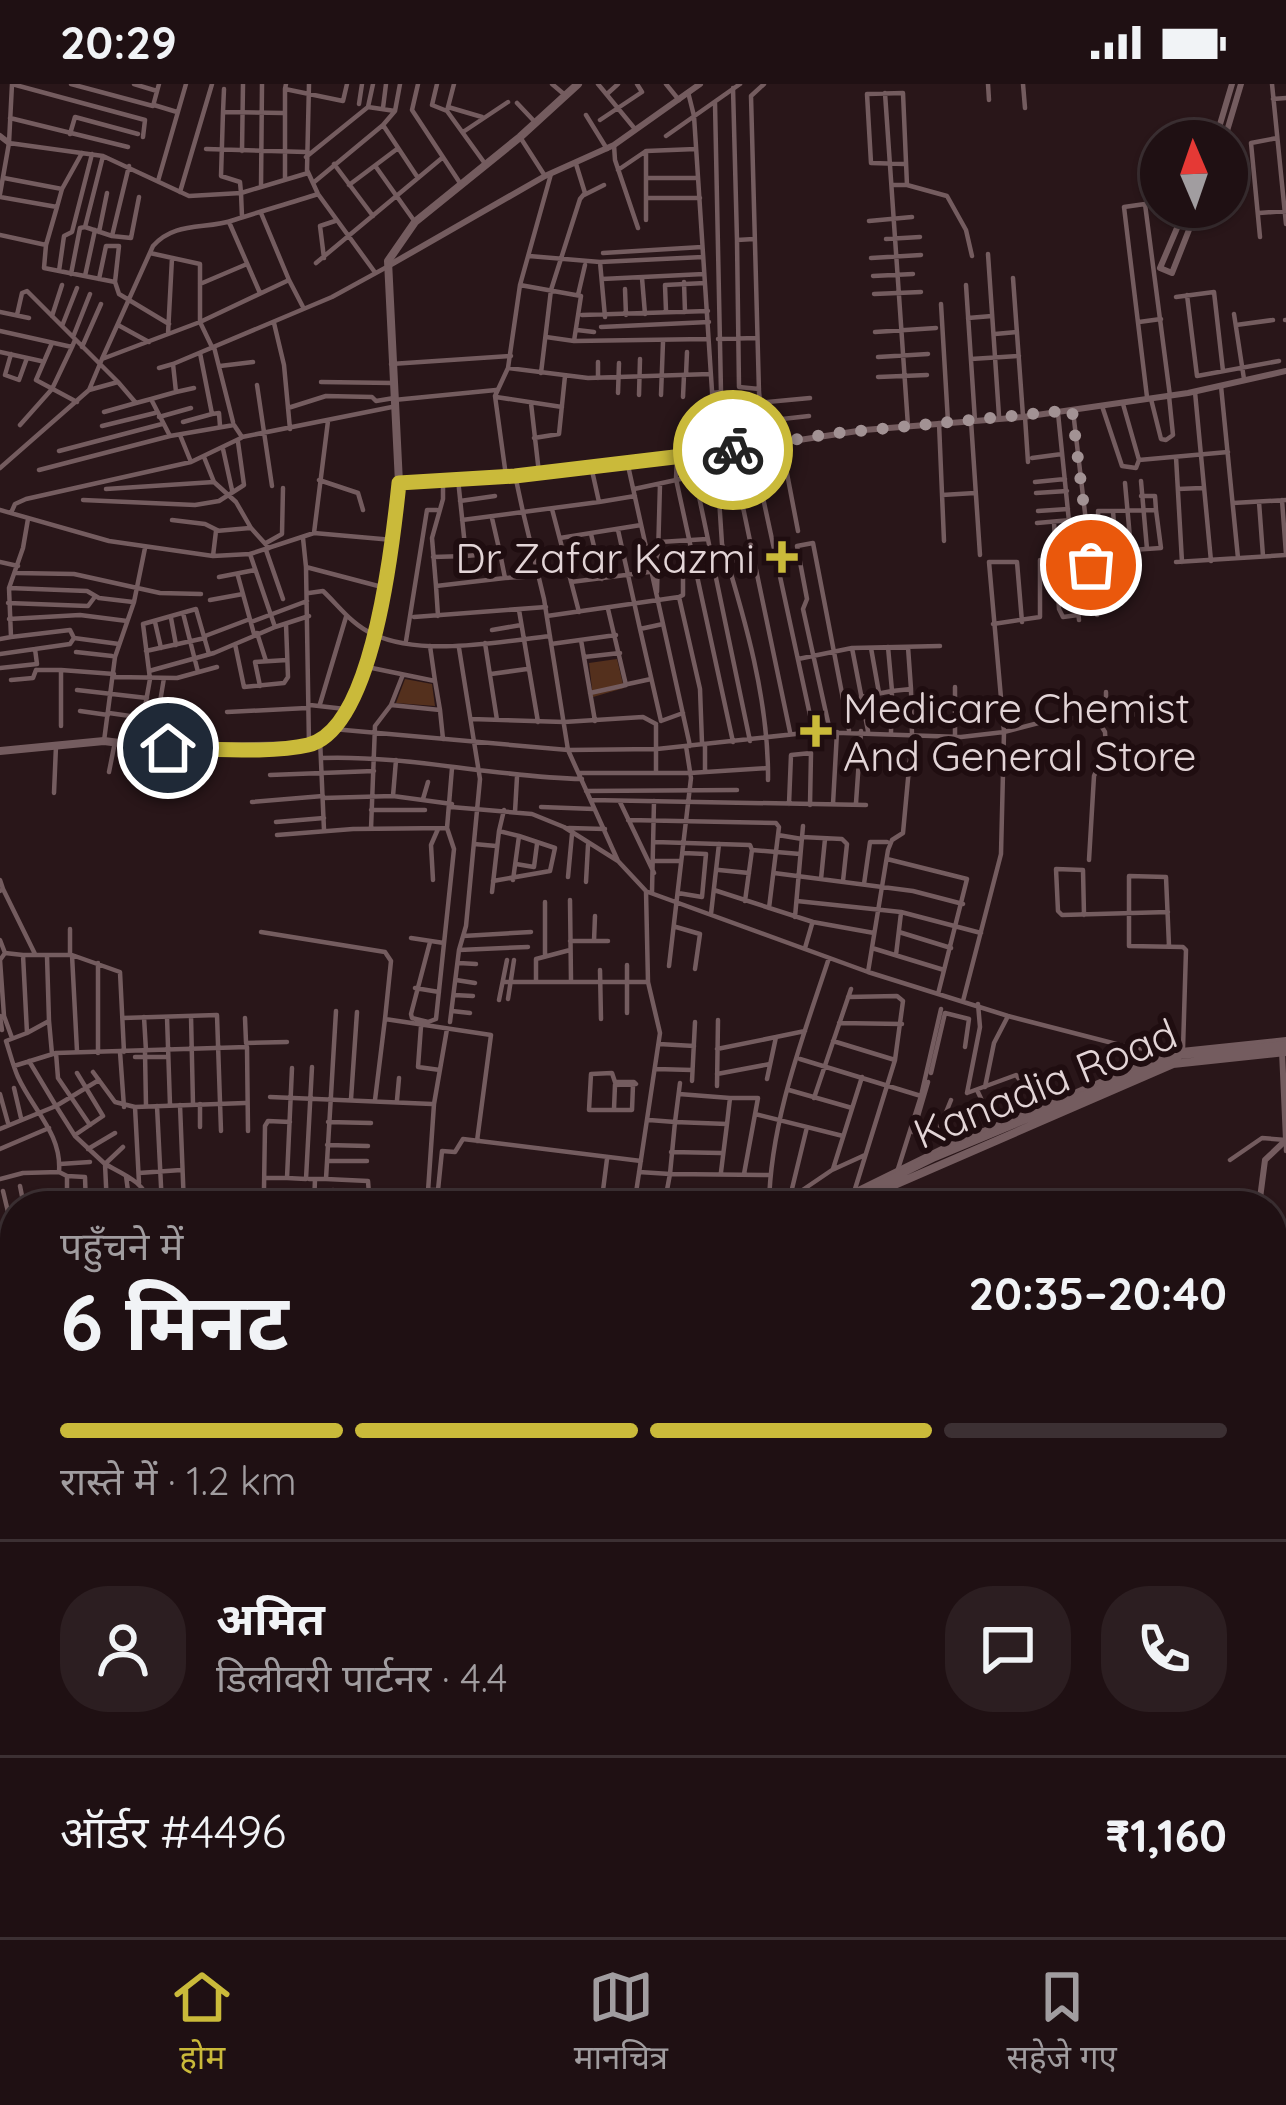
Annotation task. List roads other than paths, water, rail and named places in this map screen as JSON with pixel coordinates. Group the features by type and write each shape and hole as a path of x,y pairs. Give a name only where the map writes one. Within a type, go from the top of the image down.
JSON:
{"main road":[{"path":"0,751 110,742 309,745 333,729 367,668 393,540 399,483 386,268 392,252 416,222 486,165 500,160 578,84"},
{"name":"Kanadia Road","path":"856,1191 1182,1052 1284,1047"},
{"name":"Kanadia Road","path":"879,1191 1173,1064 1226,1050"}],"street":[{"path":"58,207 0,196 10,143 12,84 145,120 141,135 75,116 70,134"},
{"path":"63,100 70,84 178,112"},
{"path":"158,181 187,84"},
{"path":"180,192 212,84"},
{"path":"242,151 243,84"},
{"path":"261,187 262,84"},
{"path":"309,84 308,172 318,194 374,272"},
{"path":"326,98 328,84"},
{"path":"285,179 286,86 345,100 347,84"},
{"path":"359,104 362,84"},
{"path":"206,149 306,154 368,107 373,84"},
{"path":"382,108 386,84"},
{"path":"313,183 395,111 400,84"},
{"path":"418,84 412,110 462,185"},
{"path":"432,105 437,84"},
{"path":"454,84 448,109 486,165"},
{"path":"552,84 565,95"},
{"path":"598,84 635,129"},
{"path":"607,94 618,84"},
{"path":"600,120 642,92 637,84"},
{"path":"666,84 679,100"},
{"path":"725,84 734,88"},
{"path":"764,84 751,93 759,389 765,445"},
{"path":"879,84 892,185 908,426"},
{"path":"901,84 903,93 908,164 872,164 866,95 903,93"},
{"path":"988,84 989,100"},
{"path":"1023,84 1025,108"},
{"path":"1221,120 1232,84"},
{"path":"1230,120 1241,84"},
{"path":"1272,84 1286,224"},
{"path":"139,85 158,88 154,105"},
{"path":"159,368 332,297 548,175 610,147 693,87"},
{"path":"693,87 722,544 738,592 768,739 768,780"},
{"path":"666,136 734,88"},
{"path":"734,88 739,389"},
{"path":"224,89 221,176 240,182 242,217"},
{"path":"1274,99 1286,98"},
{"path":"463,132 508,102"},
{"path":"517,103 536,123"},
{"path":"715,103 721,392"},
{"path":"413,105 482,117"},
{"path":"368,107 395,111"},
{"path":"223,112 283,113"},
{"path":"586,115 610,147 638,228"},
{"path":"10,118 128,147"},
{"path":"382,125 418,178"},
{"path":"0,136 10,143 103,156 189,196 241,193 308,172"},
{"path":"520,137 548,175 520,285 511,356 497,393 510,476 547,616 568,750 618,861"},
{"path":"1260,237 1251,143 1277,138"},
{"path":"0,147 10,143"},
{"path":"349,185 398,148"},
{"path":"618,170 646,151 696,148"},
{"path":"646,151 646,220"},
{"path":"82,153 62,190 43,267 115,282"},
{"path":"58,271 64,236 72,232 92,154"},
{"path":"85,227 103,156"},
{"path":"316,263 442,158"},
{"path":"334,164 373,216"},
{"path":"541,373 551,290 584,195 576,164"},
{"path":"905,164 907,184"},
{"path":"112,236 129,166"},
{"path":"376,167 416,222"},
{"path":"646,178 698,178"},
{"path":"2,179 62,190"},
{"path":"892,185 907,184 946,196 966,230 972,256"},
{"path":"584,195 604,185"},
{"path":"85,276 107,193"},
{"path":"0,468 88,390 150,253 163,235 179,228 230,222 318,194"},
{"path":"71,274 80,228 131,238 139,197"},
{"path":"646,198 700,198"},
{"path":"1126,205 1148,206 1161,319 1173,435 1166,440 1161,439 1149,400 1126,205"},
{"path":"1259,213 1285,211"},
{"path":"260,212 304,309"},
{"path":"869,221 912,217"},
{"path":"323,258 320,226 337,220"},
{"path":"230,222 260,293"},
{"path":"1177,228 1160,268 1172,273 1190,228"},
{"path":"0,235 46,245"},
{"path":"886,238 920,236"},
{"path":"737,240 756,239"},
{"path":"99,279 106,246 118,247 115,282 119,294 169,324"},
{"path":"603,253 702,247"},
{"path":"83,500 195,506 212,503 245,481 240,439 220,366 200,322 200,262 150,253"},
{"path":"988,254 999,418"},
{"path":"871,259 920,255"},
{"path":"529,256 586,263 703,257"},
{"path":"169,334 172,258"},
{"path":"601,262 605,316"},
{"path":"578,295 586,263"},
{"path":"200,284 247,264"},
{"path":"602,279 704,274"},
{"path":"873,276 914,274"},
{"path":"682,275 686,312"},
{"path":"642,277 645,314"},
{"path":"1013,278 1030,460 1063,454"},
{"path":"101,361 289,280"},
{"path":"666,313 665,286 705,283"},
{"path":"52,316 62,285"},
{"path":"520,285 582,298 574,341"},
{"path":"965,285 980,556"},
{"path":"62,326 77,288"},
{"path":"625,289 626,315"},
{"path":"17,315 24,290 73,342 101,361 136,404"},
{"path":"874,294 921,292"},
{"path":"1176,297 1214,292 1223,371"},
{"path":"20,425 52,389 90,294"},
{"path":"1186,296 1197,376 1279,361"},
{"path":"82,347 101,304"},
{"path":"941,304 944,541"},
{"path":"579,315 708,311"},
{"path":"0,312 29,318"},
{"path":"1234,314 1245,380"},
{"path":"968,318 994,316"},
{"path":"1139,322 1161,319"},
{"path":"1236,326 1273,320"},
{"path":"602,327 709,322"},
{"path":"274,323 284,365 290,429"},
{"path":"118,325 149,342"},
{"path":"642,326 643,342"},
{"path":"875,332 936,328"},
{"path":"577,330 594,332"},
{"path":"0,331 52,343 73,342"},
{"path":"995,334 1017,332"},
{"path":"546,337 643,342 758,338"},
{"path":"661,394 663,342"},
{"path":"52,343 37,380 77,402"},
{"path":"0,352 44,361"},
{"path":"200,352 220,426"},
{"path":"683,398 686,352"},
{"path":"11,354 5,375 19,380 27,358"},
{"path":"878,356 928,354"},
{"path":"391,364 511,356"},
{"path":"971,358 1018,356"},
{"path":"639,395 640,359"},
{"path":"220,366 254,362"},
{"path":"598,362 598,378"},
{"path":"618,393 619,363"},
{"path":"173,364 176,392"},
{"path":"508,368 598,378 710,374"},
{"path":"399,483 539,473 908,426 1024,417 1196,392 1286,371"},
{"path":"878,377 927,375"},
{"path":"534,438 559,434 565,376"},
{"path":"88,390 118,382"},
{"path":"321,382 393,382"},
{"path":"257,385 272,486"},
{"path":"1222,386 1238,558"},
{"path":"104,412 194,388"},
{"path":"712,393 759,389"},
{"path":"1196,392 1211,561"},
{"path":"287,408 326,396 394,402 497,393 562,407"},
{"path":"713,407 810,398"},
{"path":"151,399 170,436"},
{"path":"11,513 26,499 190,463 240,439 328,422 394,402"},
{"path":"531,403 539,473"},
{"path":"1102,406 1122,466 1136,468 1139,460 1123,404"},
{"path":"58,451 191,408"},
{"path":"1072,410 1096,615"},
{"path":"183,422 230,411"},
{"path":"1054,522 1061,616 1078,618 1058,412"},
{"path":"693,429 809,416"},
{"path":"102,426 159,418"},
{"path":"314,533 328,422"},
{"path":"39,470 170,436 234,425"},
{"path":"180,435 190,463"},
{"path":"781,442 798,531"},
{"path":"752,447 814,732"},
{"path":"223,449 228,494"},
{"path":"731,450 790,734"},
{"path":"1139,460 1228,452"},
{"path":"677,455 676,479 733,742"},
{"path":"204,457 214,482 236,502 267,547 283,599"},
{"path":"1176,457 1179,562 1286,555 1284,500 1233,503"},
{"path":"627,461 688,746 690,791 669,966"},
{"path":"591,466 599,502"},
{"path":"462,520 599,502 690,477 695,482 750,741"},
{"path":"458,479 466,556"},
{"path":"1034,482 1066,479"},
{"path":"106,480 107,501"},
{"path":"319,480 358,493 363,510"},
{"path":"439,617 433,557 443,480"},
{"path":"106,489 214,482"},
{"path":"1141,482 1147,548"},
{"path":"547,616 636,605 657,589 660,483"},
{"path":"1125,483 1131,550"},
{"path":"267,547 282,534 283,488"},
{"path":"1178,490 1204,488"},
{"path":"1036,493 1067,491"},
{"path":"942,495 975,493"},
{"path":"460,501 495,496"},
{"path":"1102,552 1161,548 1155,496 1141,496"},
{"path":"1259,502 1263,556"},
{"path":"1038,511 1069,508"},
{"path":"552,509 579,612"},
{"path":"0,510 145,547 213,556 250,554 314,533 393,540"},
{"path":"406,641 427,510 439,510"},
{"path":"1085,513 1156,510"},
{"path":"1098,511 1107,598"},
{"path":"1113,511 1116,551"},
{"path":"491,517 505,578"},
{"path":"11,638 5,606 28,519"},
{"path":"172,520 217,530 250,528"},
{"path":"1037,523 1070,520"},
{"path":"560,538 641,525"},
{"path":"213,556 217,530"},
{"path":"618,530 658,723 656,773"},
{"path":"591,534 602,579"},
{"path":"303,538 309,597 309,745"},
{"path":"660,542 707,539"},
{"path":"833,804 834,731 803,609 807,599 797,546 813,543 849,730"},
{"path":"109,772 108,714 115,656 134,602 145,547"},
{"path":"433,557 500,553"},
{"path":"250,554 274,627"},
{"path":"728,562 753,556"},
{"path":"682,557 680,597 700,689 705,770"},
{"path":"994,624 1035,620 1042,611 1040,560"},
{"path":"0,562 16,572"},
{"path":"963,1001 1000,865 1004,732 988,564 1017,562 1022,622"},
{"path":"1057,566 1091,565"},
{"path":"306,567 382,587"},
{"path":"219,577 255,571"},
{"path":"571,581 651,572"},
{"path":"0,575 74,574 137,590 201,594"},
{"path":"238,576 266,661"},
{"path":"436,586 539,576"},
{"path":"9,588 87,591 134,602"},
{"path":"657,589 680,597"},
{"path":"146,651 270,617 323,591 374,635 430,646 459,648 524,639 616,635"},
{"path":"210,600 243,594"},
{"path":"5,606 88,606 95,596"},
{"path":"412,617 545,607"},
{"path":"608,609 626,685"},
{"path":"519,610 538,722"},
{"path":"138,746 150,675 142,624 200,611 209,655"},
{"path":"183,614 198,672"},
{"path":"0,622 80,615 128,621"},
{"path":"320,704 346,615"},
{"path":"150,675 308,616"},
{"path":"171,618 176,645"},
{"path":"154,622 161,648"},
{"path":"235,644 244,687 288,681 286,623"},
{"path":"640,629 663,624"},
{"path":"492,630 521,625"},
{"path":"0,639 70,630 74,638"},
{"path":"74,638 119,644"},
{"path":"0,654 70,644 74,638"},
{"path":"581,640 595,721"},
{"path":"485,643 497,720"},
{"path":"430,646 443,739"},
{"path":"798,659 852,648 940,646"},
{"path":"872,647 880,693"},
{"path":"888,647 891,734"},
{"path":"868,972 887,859 892,840 903,833 912,736 908,647"},
{"path":"459,648 479,772 478,809 452,1011 434,1104 428,1190 438,1190 442,1150 455,1152 463,1139 641,1161"},
{"path":"852,648 865,731 856,805"},
{"path":"11,680 33,678 35,649"},
{"path":"76,652 115,656"},
{"path":"584,657 620,653"},
{"path":"260,686 254,664 287,660"},
{"path":"0,668 164,678 217,667"},
{"path":"367,668 434,681"},
{"path":"490,674 528,668"},
{"path":"61,670 61,726"},
{"path":"371,829 375,726 391,705 403,675"},
{"path":"80,711 157,720 164,678"},
{"path":"590,693 651,679"},
{"path":"955,738 956,687"},
{"path":"861,697 911,689"},
{"path":"77,690 147,698"},
{"path":"1104,712 1106,692"},
{"path":"227,712 320,704 347,710"},
{"path":"391,705 440,710"},
{"path":"333,729 568,750 703,745 849,730 955,738 1104,712 1179,718"},
{"path":"470,719 564,722 643,717 658,723 683,713"},
{"path":"1089,860 1094,776 1106,750 1105,732 1095,716"},
{"path":"320,740 324,831"},
{"path":"54,794 56,746"},
{"path":"789,804 791,755 812,754 810,805"},
{"path":"321,758 376,756 518,777 768,768"},
{"path":"393,796 396,760"},
{"path":"430,942 412,1018 428,1022 436,1018 454,849 447,828 452,768"},
{"path":"270,775 374,771"},
{"path":"515,812 518,777"},
{"path":"424,799 428,782"},
{"path":"586,791 737,790"},
{"path":"252,802 393,796 515,812 564,827 605,829"},
{"path":"591,800 866,805"},
{"path":"620,801 654,872"},
{"path":"636,1191 659,1044 648,982 654,801"},
{"path":"541,807 594,809"},
{"path":"549,808 550,822"},
{"path":"371,810 425,810"},
{"path":"492,892 504,811"},
{"path":"276,822 324,818"},
{"path":"628,820 776,823 769,908"},
{"path":"795,917 803,826"},
{"path":"564,827 618,861 649,893 676,904 1008,1016 1127,1047 1182,1052"},
{"path":"277,835 447,828"},
{"path":"433,880 431,845 438,829"},
{"path":"499,831 570,854"},
{"path":"568,877 572,834"},
{"path":"778,835 842,839 847,844 843,881"},
{"path":"513,880 520,836"},
{"path":"821,879 824,839"},
{"path":"516,864 534,867 538,842"},
{"path":"655,842 750,845 745,901"},
{"path":"865,884 869,842 886,842"},
{"path":"474,844 496,846"},
{"path":"711,914 718,844"},
{"path":"586,882 588,845"},
{"path":"493,881 549,872 555,848"},
{"path":"752,850 800,854"},
{"path":"678,892 702,896 706,854 682,853"},
{"path":"887,859 966,877 938,994"},
{"path":"654,861 681,862"},
{"path":"1084,915 1083,870 1056,869 1059,914 1084,915 1168,912"},
{"path":"716,870 749,873"},
{"path":"774,873 865,884 963,904"},
{"path":"1169,946 1167,879 1163,875 1127,878 1129,946 1186,950 1182,1052"},
{"path":"0,880 35,955"},
{"path":"714,890 813,922 874,933"},
{"path":"570,900 571,981"},
{"path":"797,901 902,912 981,933"},
{"path":"545,902 545,956"},
{"path":"896,955 902,912"},
{"path":"594,941 595,916"},
{"path":"806,948 813,922"},
{"path":"676,927 700,934 695,969"},
{"path":"70,929 77,1053"},
{"path":"261,932 385,952 391,961 375,1100"},
{"path":"411,938 430,942 531,932"},
{"path":"899,932 951,948"},
{"path":"0,940 4,953"},
{"path":"570,940 608,941"},
{"path":"459,950 528,947"},
{"path":"872,948 944,970"},
{"path":"536,982 536,959 570,950"},
{"path":"4,953 71,955 120,972 124,1107"},
{"path":"4,953 0,959 4,1016 14,1066 55,1138 58,1172"},
{"path":"23,955 27,1033"},
{"path":"47,955 58,1078 90,1125"},
{"path":"769,1191 780,1120 829,958"},
{"path":"508,1000 511,960"},
{"path":"98,963 98,1053"},
{"path":"459,963 476,964"},
{"path":"422,964 442,966"},
{"path":"627,965 627,1013"},
{"path":"599,970 601,1018"},
{"path":"456,980 475,982"},
{"path":"507,982 648,982"},
{"path":"499,1000 507,982"},
{"path":"416,988 439,992"},
{"path":"814,1098 850,989"},
{"path":"454,995 473,996"},
{"path":"848,997 900,998 902,1024 854,1191"},
{"path":"978,1004 978,1041 967,1093 1013,1075 1020,1077 1041,1107"},
{"path":"326,1179 336,1011"},
{"path":"452,1011 470,1013"},
{"path":"898,1172 942,1011 969,1019 965,1047"},
{"path":"351,1099 357,1012"},
{"path":"123,1018 217,1015 221,1131"},
{"path":"0,1016 1,1030 9,1040"},
{"path":"190,1016 200,1127"},
{"path":"986,1087 994,1043 1008,1016"},
{"path":"144,1017 146,1106"},
{"path":"167,1017 170,1105"},
{"path":"245,1018 248,1131"},
{"path":"385,1019 490,1035 477,1142"},
{"path":"717,1086 718,1020"},
{"path":"9,1040 50,1021"},
{"path":"692,1082 695,1022"},
{"path":"838,1023 902,1024"},
{"path":"421,1026 418,1066 440,1070"},
{"path":"717,1049 805,1030"},
{"path":"767,1078 776,1037"},
{"path":"832,1041 895,1060"},
{"path":"14,1066 54,1054 168,1053 287,1042"},
{"path":"931,1073 935,1043"},
{"path":"659,1044 694,1046"},
{"path":"1284,1047 1286,1151"},
{"path":"977,1090 995,1129 1182,1052"},
{"path":"136,1058 145,1053"},
{"path":"798,1058 923,1093"},
{"path":"28,1061 72,1133 105,1164 147,1191"},
{"path":"717,1074 770,1064"},
{"path":"306,1179 312,1067"},
{"path":"287,1178 292,1068"},
{"path":"656,1069 692,1070"},
{"path":"93,1072 124,1107 247,1103"},
{"path":"55,1138 103,1116 77,1073"},
{"path":"614,1111 612,1073 590,1076 589,1110 614,1111 632,1110 634,1084"},
{"path":"397,1100 399,1078"},
{"path":"832,1170 862,1078"},
{"path":"0,1130 98,1081"},
{"path":"923,1093 928,1082"},
{"path":"667,1191 680,1083"},
{"path":"615,1084 653,1087"},
{"path":"9,1126 0,1093 23,1085"},
{"path":"14,1088 21,1120"},
{"path":"789,1090 852,1108"},
{"path":"679,1094 758,1098 744,1174"},
{"path":"270,1097 434,1104"},
{"path":"722,1173 730,1098"},
{"path":"916,1116 913,1132 936,1137 951,1100"},
{"path":"180,1105 183,1191"},
{"path":"964,1114 984,1105"},
{"path":"157,1106 161,1191"},
{"path":"135,1107 139,1183"},
{"path":"755,1114 843,1136"},
{"path":"649,1120 727,1124"},
{"path":"264,1188 265,1126 268,1121 290,1122"},
{"path":"328,1122 371,1123"},
{"path":"791,1191 807,1126"},
{"path":"0,1150 49,1128"},
{"path":"88,1149 115,1132"},
{"path":"1230,1160 1262,1138 1286,1140"},
{"path":"1262,1191 1265,1160 1286,1140"},
{"path":"328,1145 368,1146"},
{"path":"106,1191 105,1164 123,1147"},
{"path":"671,1152 721,1153"},
{"path":"803,1191 865,1155"},
{"path":"603,1191 607,1159"},
{"path":"327,1161 367,1161"},
{"path":"60,1163 90,1162"},
{"path":"139,1173 182,1170"},
{"path":"0,1179 58,1172 85,1178 85,1191"},
{"path":"639,1172 769,1174"},
{"path":"67,1176 67,1191"},
{"path":"126,1176 128,1191"},
{"path":"265,1178 368,1180 369,1191"},
{"path":"315,1179 315,1191"},
{"path":"20,1186 21,1191"},
{"path":"463,1191 496,1191"}],"place":[{"name":"Dr Zafar Kazmi","path":"782,557"},
{"name":"Medicare Chemist And General Store","path":"816,731"}]}
